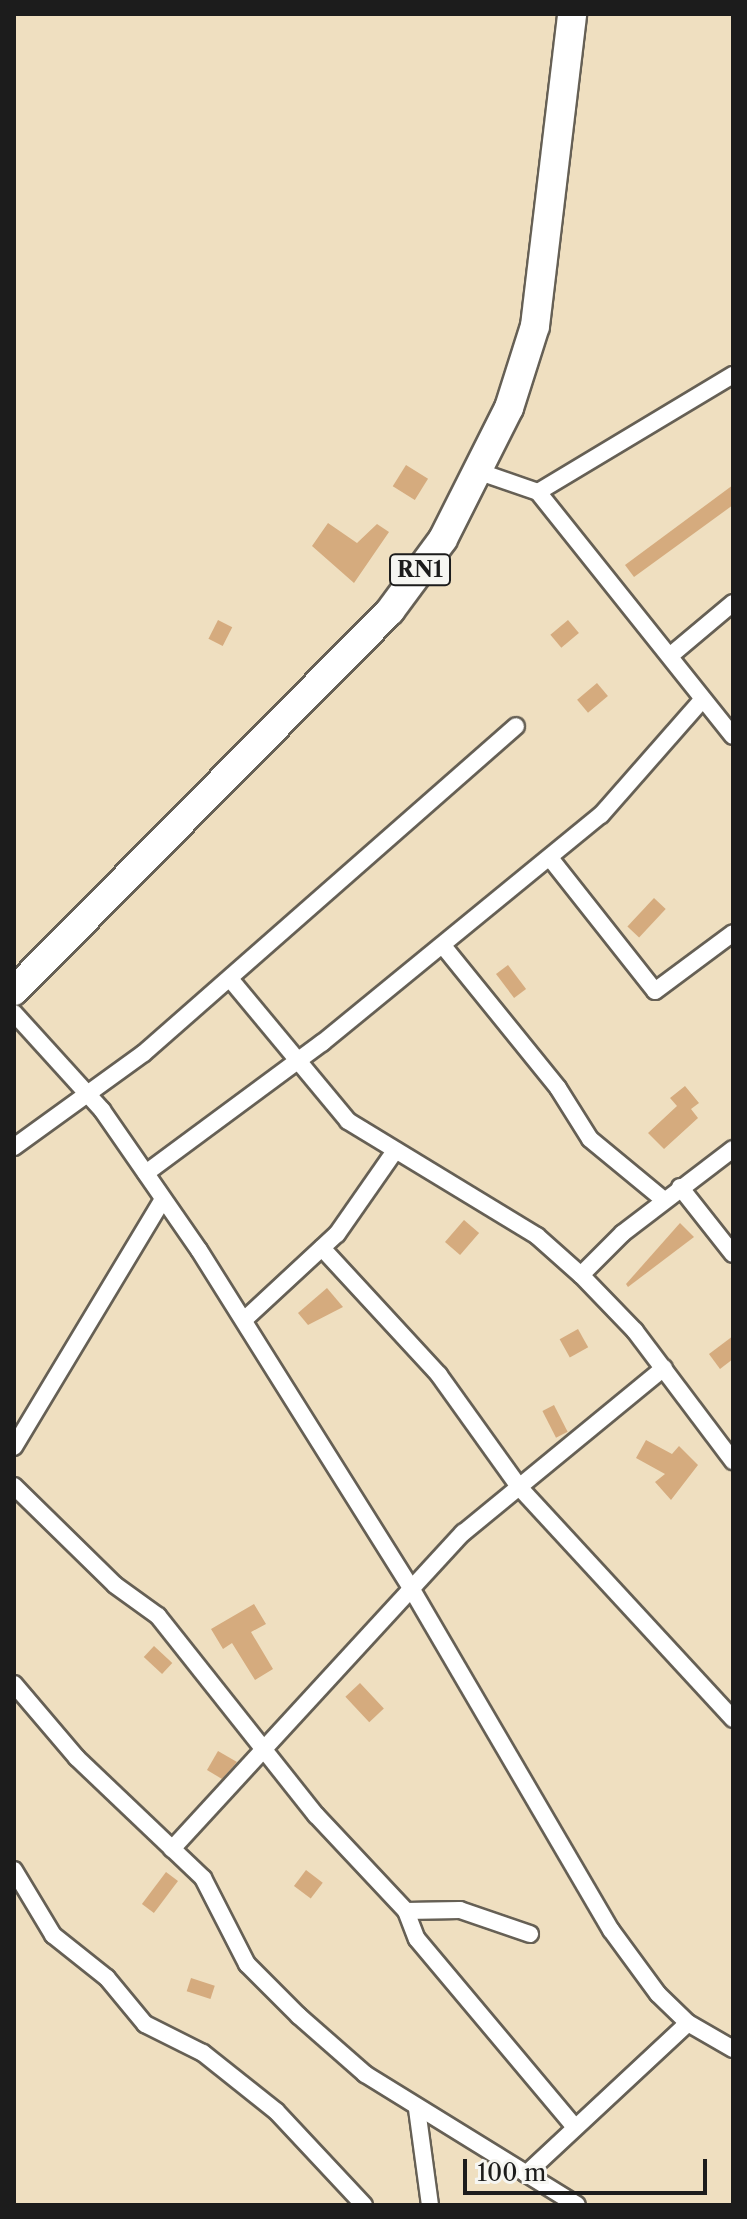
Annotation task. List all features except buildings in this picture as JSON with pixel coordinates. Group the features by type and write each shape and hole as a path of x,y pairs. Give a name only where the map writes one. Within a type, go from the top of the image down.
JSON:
{"highway":[{"name":"RN1","path":"14,991 390,611 480,472 535,326 572,14"}],"street":[{"path":"538,492 733,375"},
{"path":"480,472 538,492 733,736"},
{"path":"671,655 733,603"},
{"path":"146,1173 444,947 601,815 702,700"},
{"path":"14,1147 89,1095 231,980 516,726"},
{"path":"550,858 655,991 733,933"},
{"path":"444,947 558,1088 590,1139 664,1200"},
{"path":"231,980 348,1121 537,1236 581,1275 664,1368 733,1461"},
{"path":"14,1013 89,1095 146,1173 244,1320 411,1588 611,1930 688,2023 733,2049"},
{"path":"581,1275 664,1200 733,1149"},
{"path":"244,1320 322,1248 395,1151"},
{"path":"680,1187 733,1254"},
{"path":"14,1447 163,1199"},
{"path":"322,1248 439,1375 520,1488 733,1719"},
{"path":"172,1849 262,1746 411,1588 520,1488 664,1368"},
{"path":"16,1492 158,1616 262,1746 406,1911 417,1939 572,2124"},
{"path":"14,1684 203,1878 247,1964 365,2074 417,2109 577,2205"},
{"path":"14,1870 53,1935 107,1978 145,2024 203,2053 276,2111 364,2205"},
{"path":"406,1911 460,1910 530,1934"},
{"path":"526,2174 572,2124 688,2023"},
{"path":"417,2109 430,2205"}]}
